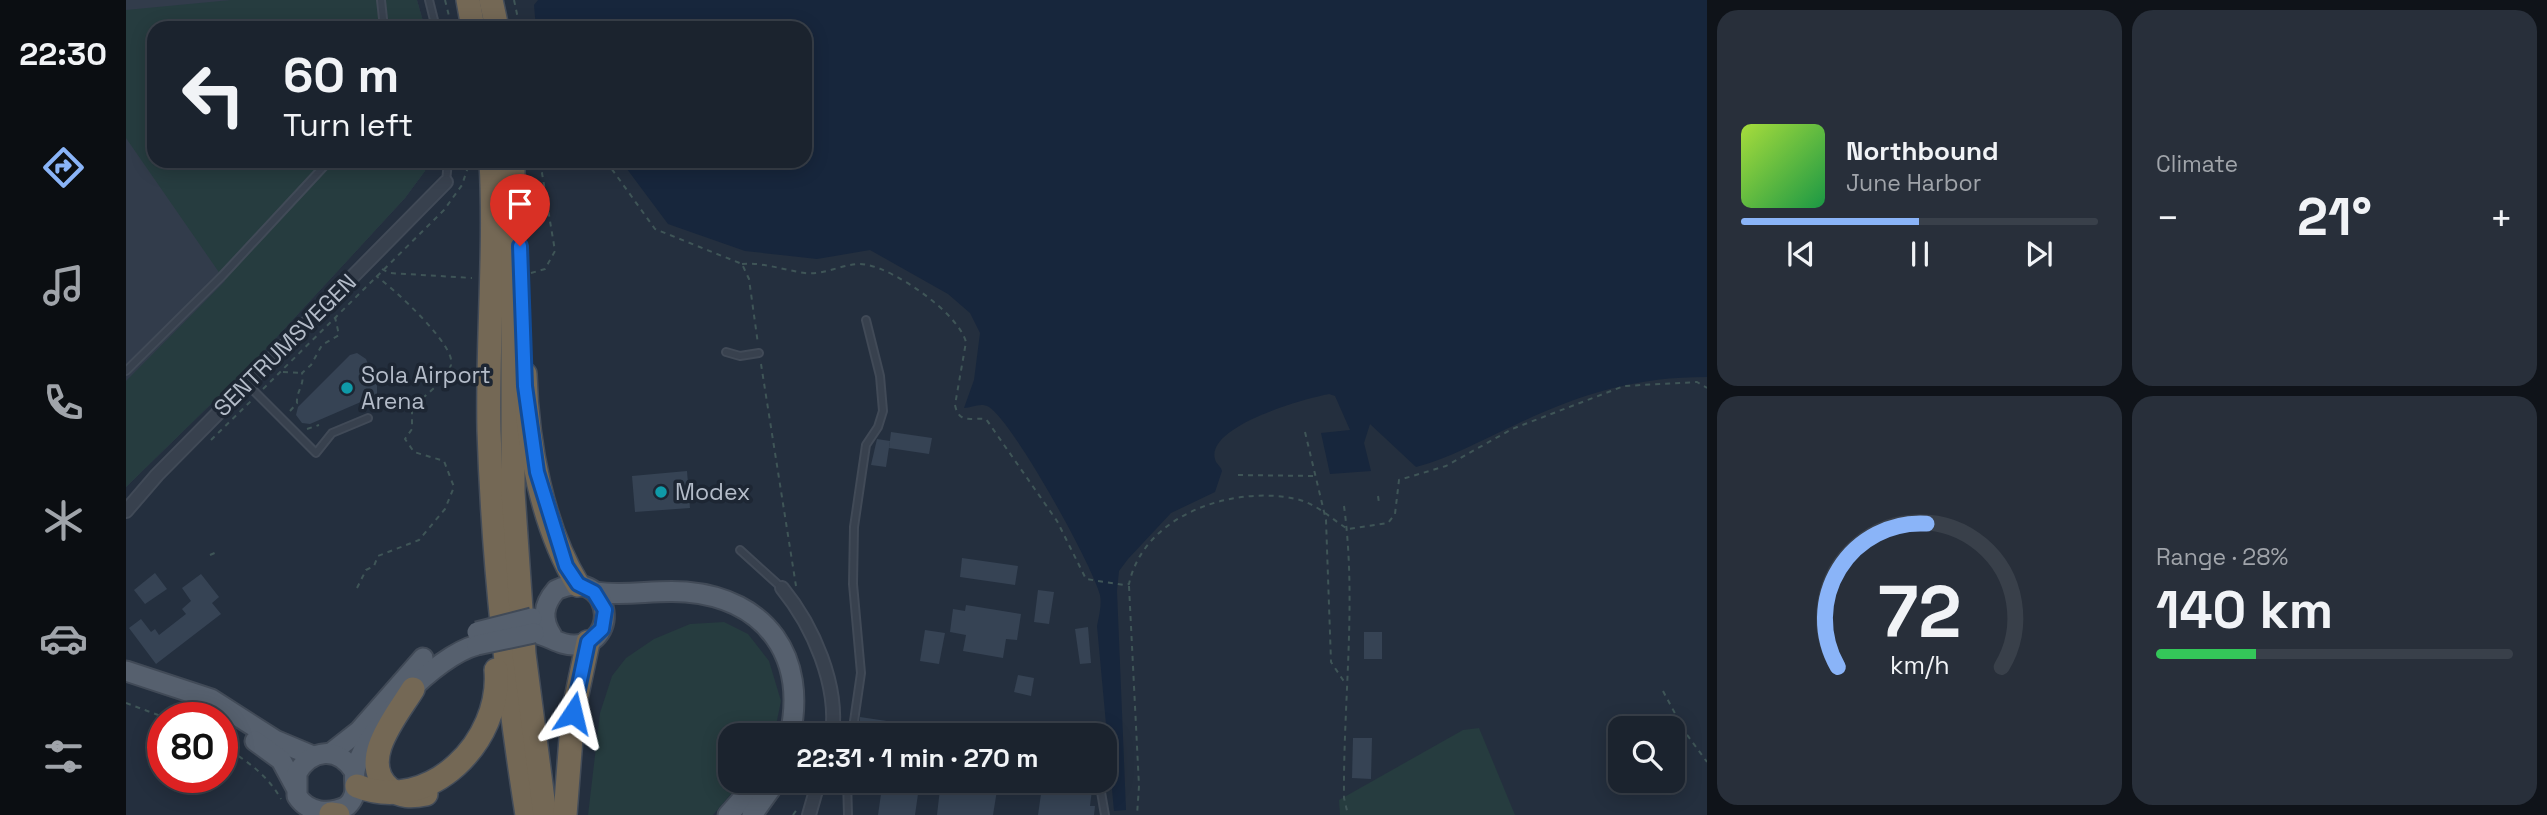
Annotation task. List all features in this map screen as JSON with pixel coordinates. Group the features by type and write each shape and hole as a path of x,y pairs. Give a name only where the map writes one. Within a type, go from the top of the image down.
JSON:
{"highway":[{"path":"468,0 472,21"},
{"path":"491,0 496,21"},
{"path":"491,168 493,256 489,427 495,548 545,815"},
{"path":"513,168 514,650 527,815"},
{"path":"515,207 523,266 525,386 537,472 560,552 586,588"},
{"path":"356,779 379,804 405,809 429,802 472,760 489,721 495,699 490,598 495,548"},
{"path":"565,815 570,737 588,642"},
{"path":"413,689 380,746 376,758 380,775 394,792 413,797 445,789"},
{"path":"331,814 338,815"}],"main road":[{"path":"295,786 296,774 359,731 427,656 448,641 477,638 540,624 569,645 588,642 602,629 605,610 586,588"},
{"path":"540,624 556,590 586,588 614,595 682,591 729,599 763,623 777,639 788,660 794,684 792,723"},
{"path":"605,620 660,593"},
{"path":"238,730 281,761 303,804 311,811 331,814 349,805 374,734 442,660 477,638"},
{"path":"126,671 211,699 275,740 322,754 341,756 356,779"},
{"path":"126,684 187,702"},
{"path":"728,815 747,793"},
{"path":"752,815 768,793"}],"street":[{"name":"SENTRUMSVEGEN","path":"126,510 446,182"},
{"path":"782,588 801,611 828,680 833,702 832,723"},
{"path":"810,815 816,793"}],"lane":[{"path":"382,0 384,21"},
{"path":"429,0 434,21"},
{"path":"126,370 222,276 322,168"},
{"path":"446,182 447,168"},
{"path":"854,723 861,673 853,583 854,527 866,445 878,427 883,411 880,376 866,320"},
{"path":"726,352 740,356 759,352"},
{"path":"247,384 316,453 332,433 368,418"},
{"path":"740,550 782,588"},
{"path":"847,793 848,815"},
{"path":"1101,793 1105,815"}],"path":[{"path":"445,0 450,21"},
{"path":"514,0 518,21"},
{"path":"468,168 462,185 444,211 382,269 389,272 474,278"},
{"path":"531,273 545,269 555,251 541,168"},
{"path":"742,264 755,263 816,274 867,264 894,276 951,316 964,333 966,342 955,405 957,413 964,419 986,419 1057,521 1086,579 1129,584"},
{"path":"356,588 366,570 374,566 378,556 419,540 445,509 454,487 444,461 414,452 405,439 412,429 412,410 438,387 450,367 450,355 431,327 375,275"},
{"path":"302,373 311,365 322,345 339,335 334,316"},
{"path":"282,370 302,373"},
{"path":"288,414 297,403 296,394 304,380 302,373"},
{"path":"1137,815 1139,786 1129,584 1138,562 1157,537 1180,516 1194,509 1247,494 1296,499 1325,513 1348,529 1388,523 1395,514 1396,489 1405,477 1446,466 1512,429 1624,386 1697,382 1707,388"},
{"path":"1305,432 1325,513 1331,662 1345,684"},
{"path":"1238,475 1315,476"},
{"path":"1378,496 1379,503"},
{"path":"1344,506 1348,529 1344,798 1348,815"},
{"path":"210,555 219,551"},
{"path":"1663,691 1685,732 1707,762"},
{"path":"126,703 147,711"},
{"path":"238,756 256,768 274,787 286,809"}],"shaded area":[{"path":"126,0 417,0 423,21 147,21 147,168 426,168 405,198 252,364 126,487"},
{"path":"538,0 1707,0 1707,377 1655,380 1585,396 1539,414 1454,454 1416,467 1370,424 1364,443 1371,471 1330,474 1321,433 1350,430 1335,396 1329,394 1279,408 1239,426 1224,437 1215,449 1216,462 1222,471 1215,492 1171,513 1119,571 1117,591 1126,810 1114,811 1112,793 1117,793 1117,723 1106,723 1097,626 1100,595 1068,526 1015,438 989,407 979,405 964,408 974,380 980,333 970,313 948,294 870,250 817,259 745,251 668,224 626,168 812,168 812,21 535,21 534,5"}],"green space":[{"path":"231,0 417,0 423,21 147,21 147,168 426,168 405,198 252,364 126,487 126,381 225,281 126,138 126,10"},
{"path":"724,622 748,634 769,661 781,701 776,723 718,723 718,793 732,793 713,815 588,815 600,713 612,676 626,658 654,639 690,624"},
{"path":"1479,728 1515,815 1340,815 1339,800 1463,730"}],"building":[{"name":"Sola Airport Arena","path":"357,353 366,359 377,386 377,395 310,424 302,423 296,415 298,407 350,355"},
{"path":"891,432 932,438 929,454 889,448"},
{"path":"877,439 890,441 886,467 871,465"},
{"name":"Modex","path":"687,471 690,508 635,512 632,476"},
{"path":"962,558 1018,566 1015,585 960,577"},
{"path":"155,573 167,589 145,604 134,590"},
{"path":"201,574 219,597 212,603 221,614 156,664 129,628 141,619 151,632 155,629 159,635 186,614 182,609 191,601 182,588"},
{"path":"1038,590 1054,592 1049,624 1034,622"},
{"path":"966,605 1021,614 1017,640 1006,639 1003,658 963,651 966,635 950,632 953,609 965,611"},
{"path":"1088,627 1091,663 1080,664 1075,629"},
{"path":"925,630 945,633 939,664 920,661"},
{"path":"1364,632 1382,632 1382,659 1364,659"},
{"path":"1018,675 1034,678 1031,696 1014,692"},
{"path":"860,717 900,723 859,723"},
{"path":"1353,738 1372,738 1371,779 1352,778"},
{"path":"881,793 918,793 915,815 878,815"},
{"path":"940,793 997,793 993,815 937,815"},
{"path":"1041,793 1092,793 1090,806 1095,806 1094,815 1038,815"}],"place":[{"name":"Sola Airport Arena","path":"347,388"},
{"name":"Modex","path":"661,492"}],"route":[{"path":"520,246 523,266 525,386 537,472 566,566 578,584 594,592 605,610 602,629 588,642 573,713"}]}
